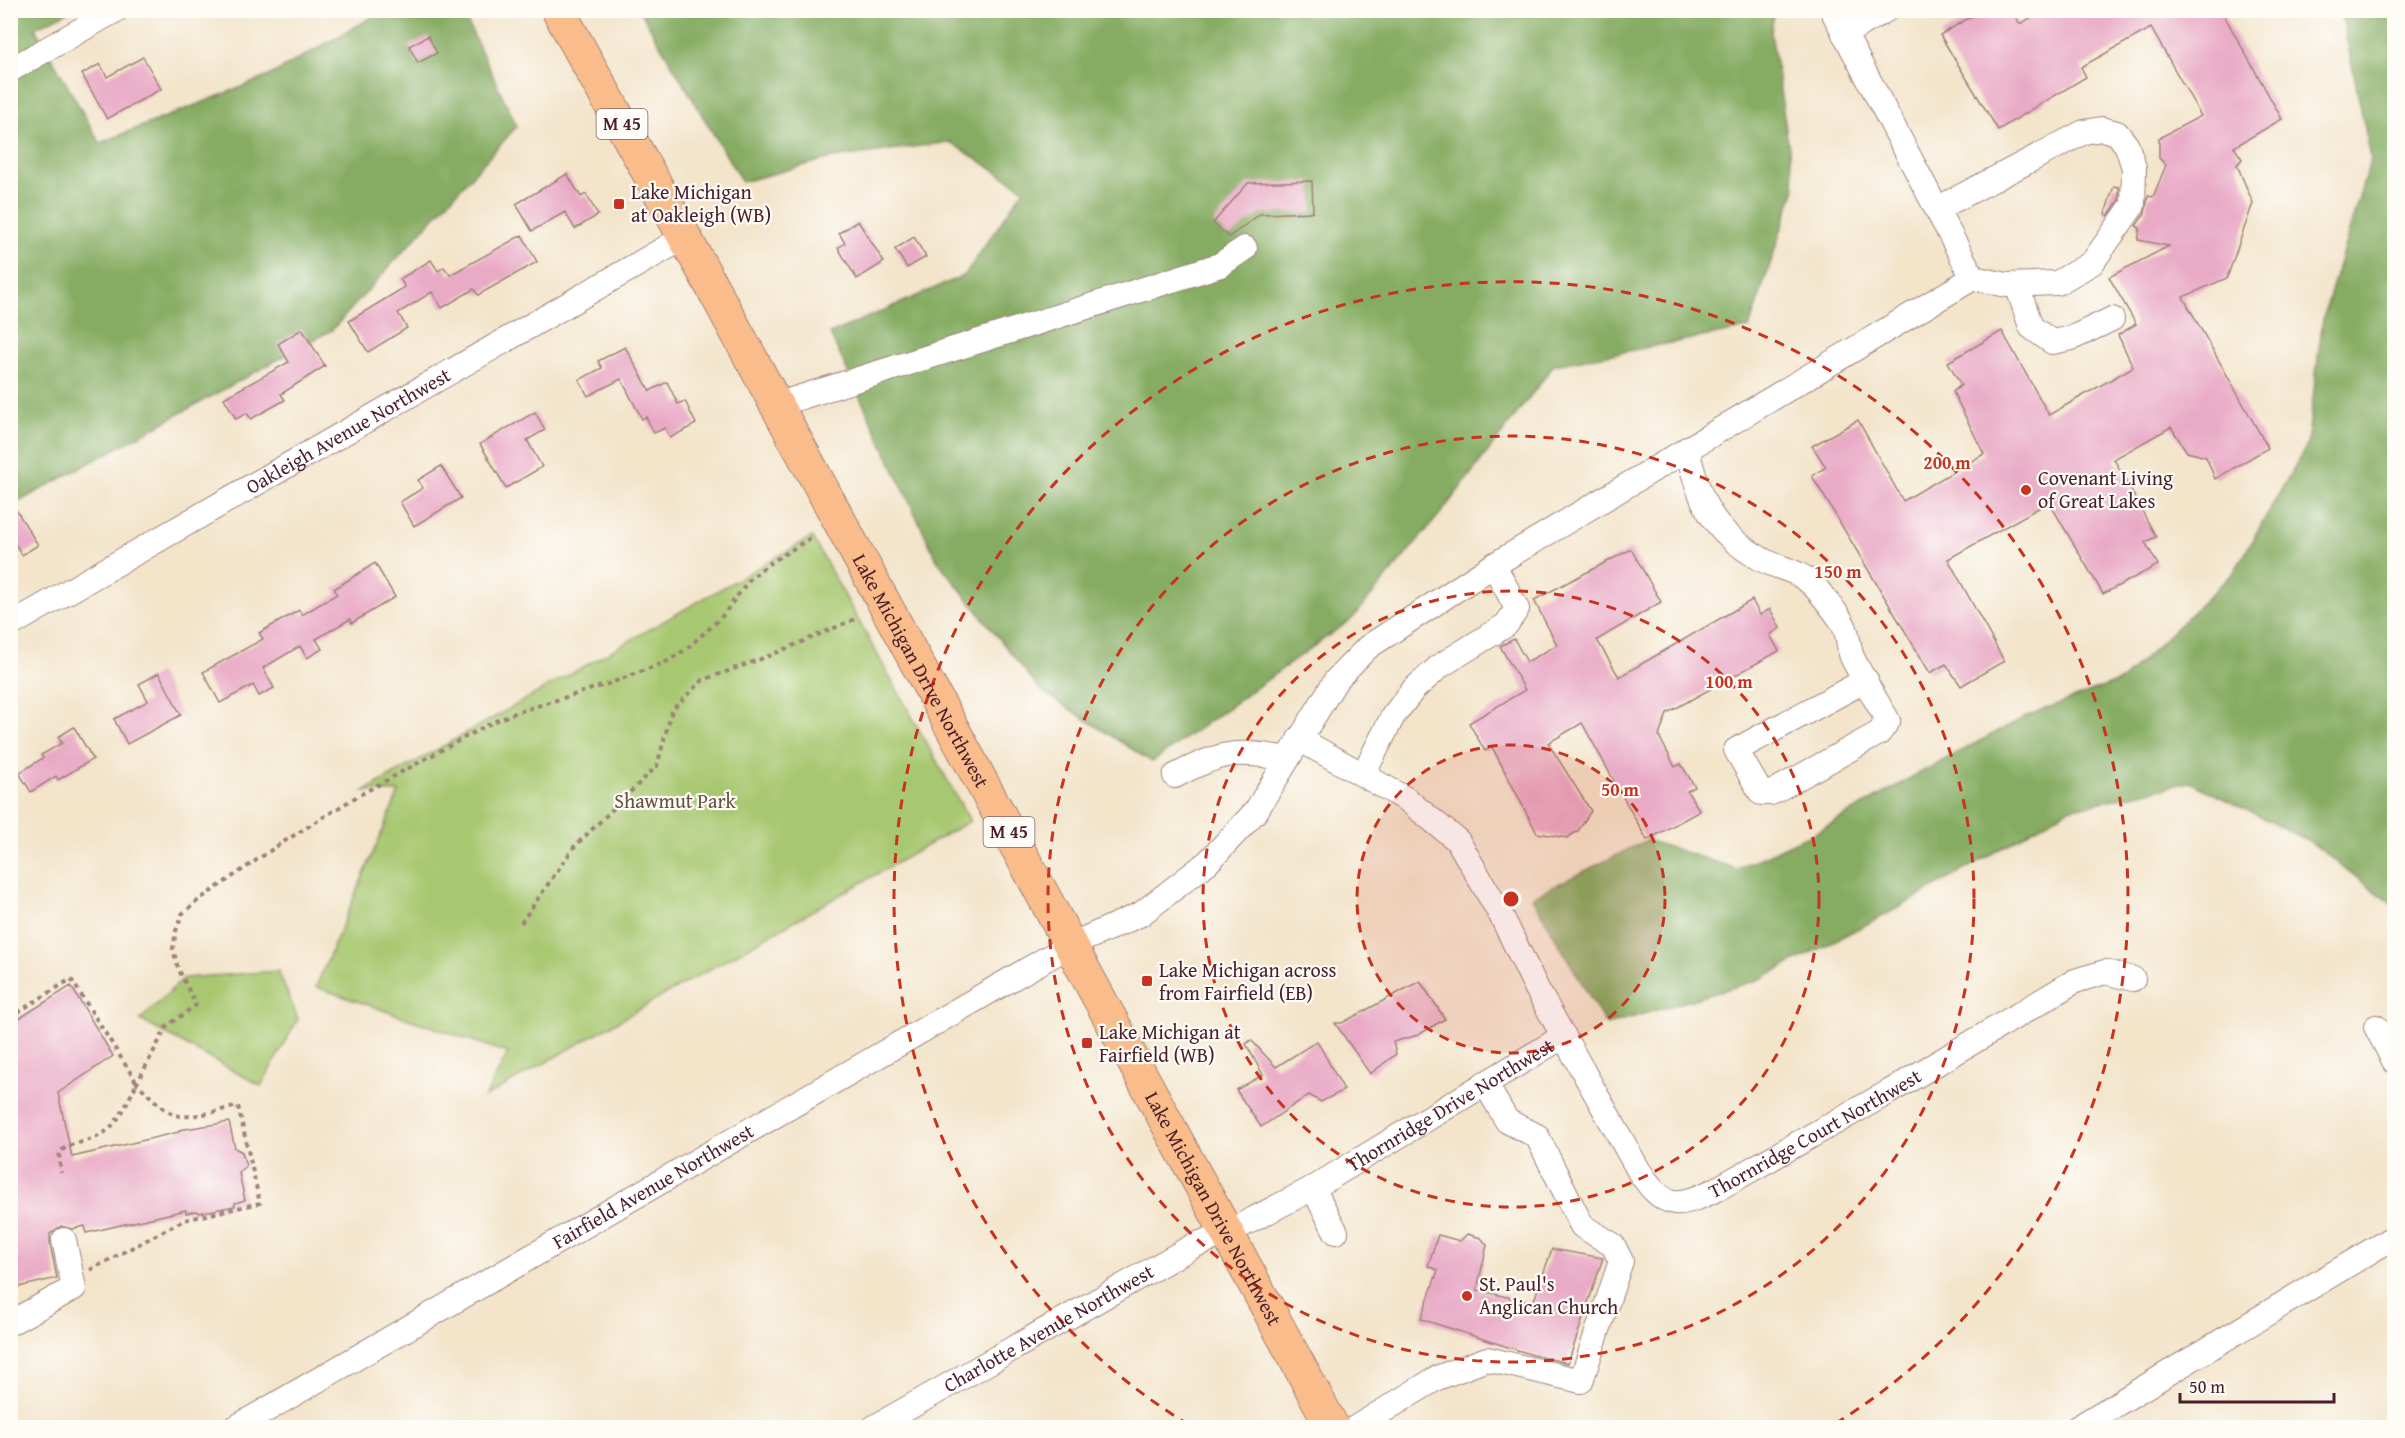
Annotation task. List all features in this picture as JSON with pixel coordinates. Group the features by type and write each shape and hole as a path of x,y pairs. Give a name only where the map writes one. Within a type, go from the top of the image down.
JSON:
{"highway":[{"name":"Lake Michigan Drive Northwest","path":"558,10 685,237 1333,1428"}],"street":[{"path":"10,70 116,10"},
{"path":"1832,10 1973,278 2007,285 2057,283 2092,262 2133,205 2134,168 2127,146 2117,134 2102,129 2084,132 1937,209"},
{"path":"1844,34 1886,10"},
{"name":"Oakleigh Avenue Northwest","path":"10,625 685,237"},
{"path":"776,405 1220,265 1245,248"},
{"name":"Fairfield Avenue Northwest","path":"235,1428 1071,945 1141,914 1208,862 1256,811 1336,680 1368,647 1494,565 1973,278"},
{"path":"2017,285 2031,327 2052,342 2072,338 2112,319"},
{"path":"1687,449 1697,491 1713,519 1727,534 1761,560 1798,573 1813,585 1844,626 1851,655 1866,680 1888,722 1879,733 1772,793 1761,793 1736,750 1866,680"},
{"path":"1364,773 1393,716 1414,689 1440,666 1506,625 1517,609 1494,565"},
{"name":"Thornridge Drive Northwest","path":"1175,776 1206,759 1220,755 1293,749 1364,773 1406,799 1458,841 1502,917 1537,989 1564,1036 1312,1188 1227,1233"},
{"name":"Thornridge Court Northwest","path":"1564,1036 1651,1190 1671,1202 1689,1203 1889,1092 2075,981 2105,972 2133,979"},
{"path":"2376,1027 2394,1061"},
{"path":"1356,1428 1437,1378 1487,1359 1581,1381 1621,1261 1613,1245 1582,1226 1537,1136 1507,1121 1485,1083"},
{"path":"1312,1188 1336,1232"},
{"name":"Charlotte Avenue Northwest","path":"873,1428 1195,1245 1227,1233"},
{"path":"2076,1428 2394,1237"},
{"path":"10,1323 74,1288 64,1240"}],"path":[{"path":"60,1173 59,1153 63,1148 101,1135 107,1130 120,1115 167,1026 196,1005 178,968 172,949 182,914 280,844 356,797 491,723 515,712 611,683 666,662 684,650 720,619 750,579 767,565 812,537"},
{"path":"521,923 574,847 657,766 672,710 703,680 769,656 855,619"},
{"path":"10,1017 71,979 137,1083 159,1104 175,1116 189,1116 238,1106 260,1203 173,1224 91,1269 74,1288"}],"green space":[{"path":"11,11 70,11 35,28 100,143 269,76 383,11 462,11 517,126 332,330 11,506"},
{"path":"640,11 1774,11 1771,32 1795,188 1749,328 1554,365 1444,509 1352,619 1152,762 1040,690 937,560 830,334 965,275 1024,189 950,142 832,158 742,182"},
{"path":"2341,11 2394,11 2394,906 2309,841 2190,782 2069,809 1900,907 1758,980 1606,1025 1532,897 1647,840 1737,869 1815,833 1914,776 2029,715 2122,680 2234,572 2307,445 2323,318 2371,158"},
{"name":"Shawmut Park","path":"812,537 970,821 485,1097 508,1053 316,987 399,792 364,791"},
{"path":"278,971 298,1019 261,1086 140,1020 184,978"}],"building":[{"name":"Covenant Living of Great Lakes","path":"1982,10 2011,10 2020,24 2045,10 2221,10 2282,119 2234,147 2242,159 2237,165 2253,203 2227,278 2183,297 2268,448 2215,479 2206,457 2187,452 2171,427 2114,459 2156,537 2145,542 2158,565 2103,594 2049,502 1948,559 2004,661 1961,686 1946,664 1930,673 1812,476 1826,467 1812,446 1858,420 1903,501 1984,454 1953,392 1961,385 1948,362 2002,331 2049,415 2133,367 2118,335 2136,324 2109,277 2169,246 2138,240 2140,228 2136,226 2145,213 2148,196 2153,197 2166,165 2159,158 2159,138 2201,116 2151,28 2081,67 2086,77 1998,130 1940,35"},
{"path":"428,36 437,53 418,63 409,46"},
{"path":"143,57 161,89 107,119 82,74 100,64 107,77"},
{"path":"567,174 581,197 586,194 598,215 575,229 565,212 532,231 516,204"},
{"path":"1312,181 1313,212 1260,214 1229,237 1213,223 1248,183"},
{"path":"2114,186 2119,187 2119,200 2108,216 2105,214"},
{"path":"858,221 884,262 857,279 838,248 845,243 839,233"},
{"path":"522,235 537,262 478,295 474,289 442,308 432,292 398,313 407,328 368,352 349,321 405,287 400,279 431,260 438,271 444,267 450,275"},
{"path":"914,237 926,257 907,268 895,249"},
{"path":"302,329 325,366 281,394 285,400 251,419 247,413 236,419 224,398 289,362 278,344"},
{"path":"625,347 650,391 667,382 678,404 685,401 696,424 670,438 665,428 654,433 646,417 642,419 621,379 588,396 579,380 602,368 598,361"},
{"path":"535,412 545,430 527,440 542,467 506,488 480,444"},
{"path":"441,466 461,498 414,526 400,502 423,488 418,480"},
{"path":"10,500 38,545 22,555 10,536"},
{"path":"1631,549 1661,602 1597,640 1619,677 1752,600 1760,615 1770,609 1780,628 1770,635 1779,651 1667,713 1659,736 1675,767 1681,764 1695,787 1687,791 1700,811 1647,840 1582,723 1548,743 1591,811 1578,831 1567,838 1537,833 1492,747 1485,751 1469,723 1525,690 1500,646 1514,639 1527,662 1557,645 1534,600"},
{"path":"375,563 395,597 352,623 350,619 316,639 322,649 307,658 300,646 263,668 274,688 259,696 253,685 220,703 203,672 263,639 259,633 299,610 302,615 337,594 334,589"},
{"path":"159,673 181,715 127,744 114,719 148,701 139,684"},
{"path":"74,727 93,759 58,780 56,776 31,792 19,773 43,758 41,755 62,743 58,737"},
{"path":"1420,981 1445,1019 1418,1035 1393,1042 1396,1054 1370,1074 1335,1023 1342,1023"},
{"path":"71,986 113,1056 58,1093 72,1157 179,1132 179,1130 229,1122 235,1148 242,1152 246,1166 239,1173 245,1200 235,1203 235,1206 199,1213 197,1211 186,1213 186,1210 86,1233 85,1226 72,1229 61,1226 50,1234 57,1278 10,1289 10,1024"},
{"path":"1251,1040 1276,1067 1317,1041 1344,1090 1321,1102 1309,1095 1261,1127 1236,1090 1263,1075 1246,1044"},
{"name":"St. Paul's Anglican Church","path":"1467,1234 1481,1238 1487,1245 1477,1290 1533,1303 1552,1249 1603,1258 1568,1363 1533,1355 1421,1319 1438,1270 1428,1266 1438,1235 1460,1241"}],"place":[{"name":"Lake Michigan at Oakleigh (WB)","path":"619,204"},
{"name":"Covenant Living of Great Lakes","path":"2026,490"},
{"name":"Lake Michigan across from Fairfield (EB)","path":"1147,981"},
{"name":"Lake Michigan at Fairfield (WB)","path":"1087,1043"},
{"name":"St. Paul's Anglican Church","path":"1467,1296"}]}
